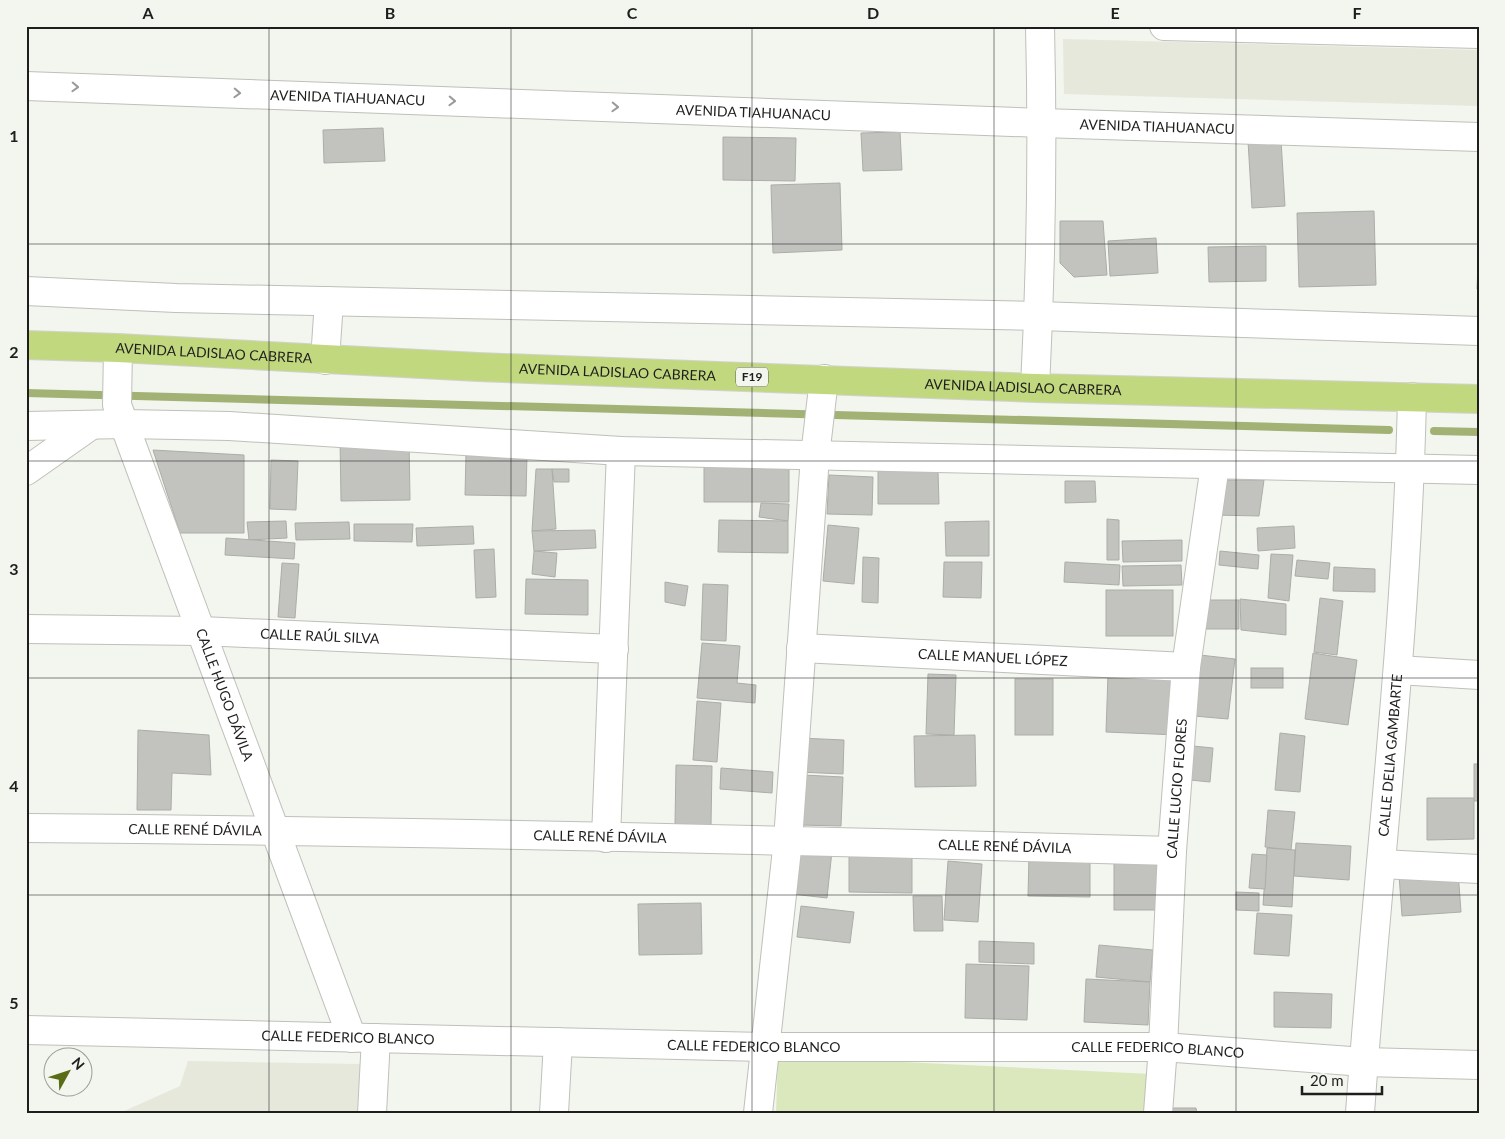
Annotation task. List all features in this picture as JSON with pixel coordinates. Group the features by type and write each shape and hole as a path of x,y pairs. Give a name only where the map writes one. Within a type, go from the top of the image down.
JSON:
{"highway":[{"name":"AVENIDA LADISLAO CABRERA","path":"26,345 478,367 821,402 1035,388 1479,399"}],"street":[{"path":"1035,388 1039,316 1042,123 1040,26"},
{"path":"1164,26 1446,30 1479,34"},
{"name":"AVENIDA TIAHUANACU","path":"26,86 1479,137"},
{"path":"26,291 176,298 1039,316 1479,331"},
{"path":"325,360 329,301"},
{"name":"CALLE HUGO DÁVILA","path":"118,348 117,377 120,415 275,830 364,1038"},
{"name":"CALLE DELIA GAMBARTE","path":"1360,1113 1398,670 1410,468 1412,397"},
{"path":"758,1113 788,840 815,456 821,402"},
{"path":"26,471 90,426 120,415 229,426 620,451 1479,470"},
{"path":"26,426 90,426"},
{"path":"606,838 620,451"},
{"name":"CALLE LUCIO FLORES","path":"1158,1113 1172,851 1186,667 1215,465"},
{"name":"CALLE RAÚL SILVA","path":"26,629 201,631 614,649"},
{"name":"CALLE MANUEL LÓPEZ","path":"801,648 1186,667"},
{"path":"1398,670 1479,675"},
{"name":"CALLE RENÉ DÁVILA","path":"26,828 275,830 606,838 788,840 1172,851"},
{"path":"1381,864 1479,869"},
{"name":"CALLE FEDERICO BLANCO","path":"26,1030 765,1048 1163,1047 1364,1062 1479,1065"},
{"path":"364,1038 372,1113"},
{"path":"554,1113 558,1042"}],"shaded area":[{"path":"1063,39 1479,50 1479,106 1064,94"},
{"path":"188,1061 360,1064 357,1113 120,1113 180,1086"}],"green space":[{"path":"778,1056 1151,1074 1150,1113 776,1113"}],"building":[{"path":"383,128 385,161 324,163 323,130"},
{"path":"900,132 902,170 863,171 861,133"},
{"path":"723,137 796,138 795,181 723,180"},
{"path":"1281,140 1285,206 1252,208 1248,141"},
{"path":"840,183 842,250 773,253 771,185"},
{"path":"1374,211 1376,285 1299,287 1297,213"},
{"path":"1060,221 1103,221 1107,275 1074,277 1060,263"},
{"path":"1156,238 1158,273 1110,276 1108,241"},
{"path":"1479,242 1479,289 1477,289"},
{"path":"1266,246 1266,281 1209,282 1208,247"},
{"path":"340,439 409,439 410,500 341,501"},
{"path":"153,450 244,455 244,533 180,533"},
{"path":"466,454 527,455 526,496 465,495"},
{"path":"704,458 789,459 789,502 704,502"},
{"path":"271,460 298,461 296,510 270,509"},
{"path":"536,469 552,469 556,529 532,531"},
{"path":"552,469 569,469 569,482 554,482"},
{"path":"878,471 938,471 939,504 878,504"},
{"path":"829,475 873,477 872,515 827,514"},
{"path":"1218,480 1264,480 1259,516 1214,515"},
{"path":"1065,481 1095,481 1096,502 1065,503"},
{"path":"761,503 789,504 788,521 759,517"},
{"path":"1107,519 1119,520 1119,560 1107,560"},
{"path":"719,520 788,521 788,553 718,552"},
{"path":"286,521 287,538 249,540 247,522"},
{"path":"989,521 989,556 946,556 945,522"},
{"path":"349,522 350,539 296,540 295,523"},
{"path":"354,524 413,524 412,542 354,541"},
{"path":"828,525 859,528 854,584 823,581"},
{"path":"473,526 474,544 417,546 416,528"},
{"path":"1294,526 1295,548 1258,551 1257,528"},
{"path":"595,530 596,548 534,551 532,531"},
{"path":"226,538 295,543 294,559 225,555"},
{"path":"1182,540 1182,561 1123,562 1122,541"},
{"path":"494,549 496,597 476,598 474,550"},
{"path":"534,551 557,553 555,577 532,574"},
{"path":"1220,551 1259,555 1258,569 1219,565"},
{"path":"1271,554 1293,555 1289,601 1268,598"},
{"path":"863,557 879,558 878,603 862,602"},
{"path":"1297,560 1330,563 1328,579 1295,576"},
{"path":"944,562 982,562 981,598 943,597"},
{"path":"1065,562 1120,565 1119,585 1064,582"},
{"path":"282,563 299,564 295,618 278,617"},
{"path":"1181,565 1182,585 1123,586 1122,566"},
{"path":"1334,567 1375,569 1375,592 1333,591"},
{"path":"526,579 588,580 588,615 525,614"},
{"path":"665,582 688,586 685,606 665,602"},
{"path":"703,584 728,585 726,641 701,640"},
{"path":"1106,590 1173,590 1173,636 1106,636"},
{"path":"1320,598 1343,601 1337,655 1314,652"},
{"path":"1240,599 1286,604 1286,635 1241,630"},
{"path":"1201,600 1239,600 1239,629 1202,629"},
{"path":"702,643 740,646 737,683 756,685 755,703 697,698"},
{"path":"1313,653 1357,660 1348,725 1305,719"},
{"path":"1200,655 1235,659 1228,719 1194,716"},
{"path":"1251,668 1283,668 1283,688 1251,688"},
{"path":"928,674 956,675 954,735 926,734"},
{"path":"1108,674 1178,676 1177,735 1106,732"},
{"path":"1015,679 1053,679 1053,735 1015,735"},
{"path":"697,701 721,703 717,762 693,760"},
{"path":"138,730 209,735 211,775 172,773 171,810 137,810"},
{"path":"1280,733 1305,736 1300,792 1275,790"},
{"path":"975,735 976,786 915,787 914,736"},
{"path":"800,738 844,740 843,774 798,772"},
{"path":"1193,746 1213,748 1210,782 1190,780"},
{"path":"1474,764 1479,764 1479,801 1474,801"},
{"path":"676,765 712,766 711,825 675,824"},
{"path":"721,768 773,772 772,793 720,789"},
{"path":"803,775 843,777 841,826 801,825"},
{"path":"1427,798 1474,798 1474,839 1427,840"},
{"path":"1268,810 1295,812 1291,850 1265,847"},
{"path":"1296,843 1351,846 1349,880 1294,876"},
{"path":"849,846 912,847 912,893 849,892"},
{"path":"797,847 832,851 827,898 792,894"},
{"path":"1267,848 1295,850 1292,907 1263,905"},
{"path":"1252,854 1267,855 1265,889 1249,888"},
{"path":"1029,855 1090,856 1090,897 1028,896"},
{"path":"948,861 982,864 978,922 944,920"},
{"path":"1114,862 1157,862 1157,910 1114,910"},
{"path":"1458,871 1461,912 1402,916 1399,875"},
{"path":"1236,892 1259,893 1259,911 1236,910"},
{"path":"913,896 942,896 943,931 914,931"},
{"path":"701,903 702,954 639,955 638,904"},
{"path":"801,906 854,912 850,943 797,937"},
{"path":"1257,913 1292,915 1289,956 1254,954"},
{"path":"979,941 1034,943 1034,964 979,962"},
{"path":"1099,945 1153,950 1150,982 1096,977"},
{"path":"966,964 1029,966 1027,1020 965,1018"},
{"path":"1086,979 1150,982 1148,1025 1084,1022"},
{"path":"1274,992 1332,994 1331,1028 1274,1027"},
{"path":"1173,1108 1196,1108 1197,1113 1169,1113"}],"waterway":[{"path":"26,393 1389,430"},
{"path":"1434,431 1479,432"}]}
